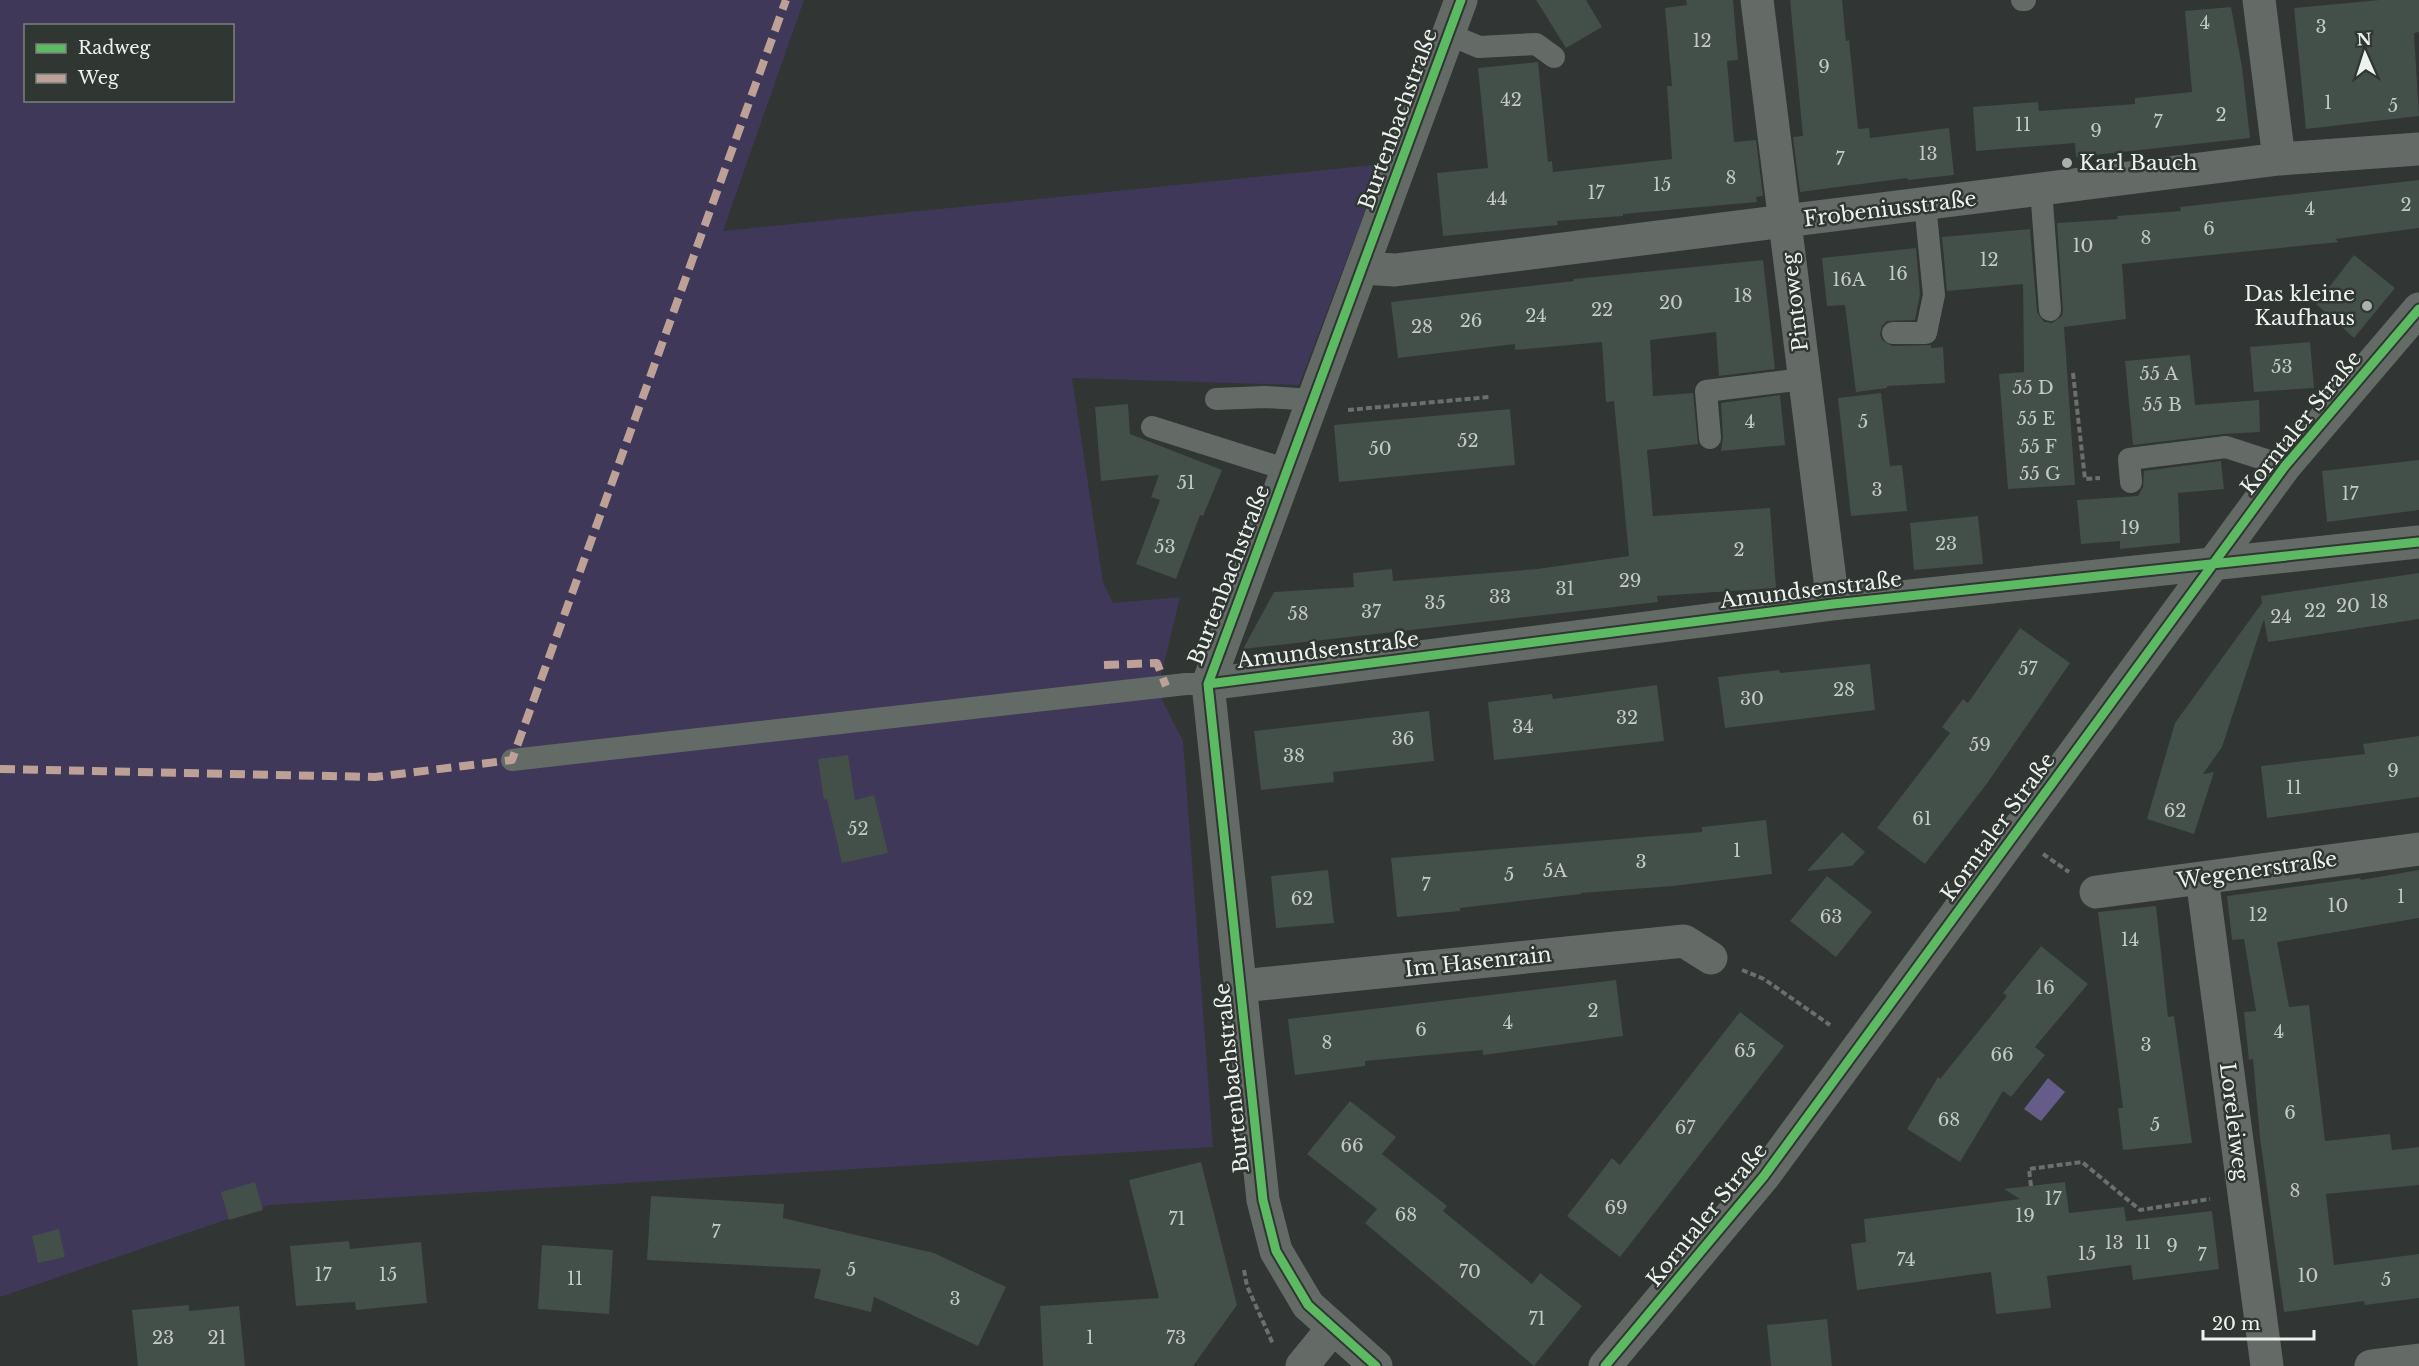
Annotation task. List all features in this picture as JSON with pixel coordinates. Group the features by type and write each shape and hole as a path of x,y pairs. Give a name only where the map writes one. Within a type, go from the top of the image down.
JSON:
{"street":[{"name":"Burtenbachstraße","path":"1376,1366 1308,1305 1276,1251 1263,1200 1208,684 1461,0"},
{"name":"Pintoweg","path":"1757,0 1833,604"},
{"path":"2259,0 2279,159"},
{"name":"Frobeniusstraße","path":"1362,268 1395,270 2279,159 2419,149"},
{"name":"Korntaler Straße","path":"1605,1366 1764,1176 2284,466 2419,309"},
{"name":"Amundsenstraße","path":"1208,684 1833,604 2419,542"},
{"name":"Wegenerstraße","path":"2096,891 2419,849"},
{"name":"Loreleiweg","path":"2202,878 2266,1366"},
{"name":"Im Hasenrain","path":"1241,986 1684,941 1711,958"},
{"path":"1302,1366 1333,1328"},
{"path":"2371,1366 2419,1360"}],"lane":[{"path":"1448,34 1479,47 1536,44 1554,57"},
{"path":"2041,189 2050,310"},
{"path":"1893,333 1926,333 1934,295 1925,204"},
{"path":"1710,438 1706,391 1804,379"},
{"path":"1216,399 1265,397 1314,400"},
{"path":"1152,427 1288,470"},
{"path":"2131,478 2129,459 2226,447 2284,466"},
{"path":"512,760 1186,684 1208,684"}],"path":[{"path":"2073,373 2085,479 2131,478"},
{"path":"1314,400 1338,411 1489,397"},
{"path":"2016,834 2096,891"},
{"path":"1711,958 1764,979 1860,1046"},
{"path":"2031,1186 2029,1169 2082,1161 2140,1210 2244,1194"}],"shaded area":[{"path":"0,0 804,0 723,231 1383,164 1299,385 1072,378 1103,582 1113,603 1180,597 1161,676 1151,678 1183,741 1213,1147 269,1205 0,1297"},
{"path":"2048,1078 2065,1092 2041,1121 2024,1109"}],"building":[{"path":"1536,0 1586,0 1602,27 1566,48"},
{"path":"1686,0 1733,0 1738,60 1727,61 1734,142 1756,140 1763,196 1756,197 1757,202 1557,221 1558,225 1443,236 1437,173 1488,168 1478,68 1538,62 1548,162 1552,161 1553,172 1672,159 1667,86 1672,86 1665,8 1687,5"},
{"path":"1790,0 1842,0 1846,41 1849,40 1858,129 1869,128 1870,138 1949,128 1954,175 1908,180 1907,178 1800,192 1793,137 1803,136"},
{"path":"2380,0 2419,0 2419,32 2414,33 2419,116 2306,129 2294,8"},
{"path":"2231,7 2242,67 2250,138 2076,157 2075,143 1976,151 1973,107 2038,102 2039,111 2135,104 2135,98 2192,92 2185,11"},
{"path":"2419,180 2419,228 2335,239 2339,242 2122,264 2126,319 2064,327 2075,485 2008,489 1999,374 2024,372 2023,284 1947,291 1942,237 2030,229 2037,312 2044,322 2052,323 2062,316 2063,310 2057,223 2118,219 2117,216 2181,211 2180,207"},
{"path":"1916,248 1920,294 1915,320 1887,321 1882,326 1880,334 1882,340 1892,346 1943,347 1945,383 1887,386 1887,388 1856,392 1845,305 1827,306 1822,258"},
{"path":"2354,255 2395,288 2354,338 2316,304"},
{"path":"1763,260 1775,369 1719,376 1716,332 1650,340 1653,396 1693,393 1698,444 1647,450 1653,516 1770,508 1776,588 1657,596 1658,602 1243,649 1274,592 1354,587 1353,573 1392,569 1393,581 1537,569 1629,556 1614,401 1606,402 1602,342 1515,350 1515,344 1398,358 1391,302 1574,281 1574,279"},
{"path":"2310,342 2314,388 2254,392 2250,347"},
{"path":"2190,355 2195,405 2259,400 2260,432 2133,445 2125,361"},
{"path":"1881,393 1890,466 1902,465 1907,511 1851,516 1838,398"},
{"path":"1780,395 1785,445 1721,451 1723,437 1721,403"},
{"path":"1128,404 1130,434 1222,470 1203,516 1200,515 1176,579 1136,564 1160,500 1151,497 1159,475 1101,481 1095,407"},
{"path":"1510,409 1515,465 1339,482 1334,425"},
{"path":"2419,460 2419,510 2327,522 2322,471"},
{"path":"2221,461 2224,489 2178,493 2180,543 2120,549 2120,541 2081,544 2077,500 2138,496 2143,487 2144,471"},
{"path":"1978,516 1983,564 1914,570 1910,523"},
{"path":"2419,573 2419,619 2268,642 2264,619 2222,747 2203,774 2214,772 2194,834 2147,819 2175,723 2262,603 2261,596"},
{"path":"2020,628 2070,663 1988,782 1925,864 1877,828 1950,733 1942,727 1963,699 1968,703"},
{"path":"1870,664 1875,710 1725,728 1718,677"},
{"path":"1657,685 1664,741 1494,760 1488,702 1552,694 1553,699"},
{"path":"1429,711 1434,761 1333,772 1334,782 1261,790 1254,731"},
{"path":"2419,736 2419,797 2267,818 2261,766 2365,754 2363,744"},
{"path":"848,755 855,800 874,795 888,853 842,863 827,799 824,800 818,759"},
{"path":"1766,820 1772,874 1673,886 1581,893 1460,908 1460,911 1397,917 1391,858 1702,832 1702,827"},
{"path":"1842,832 1865,852 1852,866 1807,871"},
{"path":"1328,870 1334,923 1276,928 1271,876"},
{"path":"2419,870 2419,918 2277,942 2289,1007 2309,1005 2325,1141 2390,1134 2392,1150 2419,1147 2419,1185 2326,1194 2334,1265 2419,1254 2419,1298 2365,1305 2364,1301 2284,1312 2260,1138 2253,1059 2249,1060 2244,1012 2256,1011 2244,939 2232,940 2227,896 2360,878 2361,880"},
{"path":"1827,876 1872,912 1836,957 1790,921"},
{"path":"2156,906 2168,1017 2174,1016 2192,1143 2123,1150 2118,1108 2123,1108 2098,912"},
{"path":"2041,946 2088,984 2035,1047 2045,1055 2011,1097 2003,1091 1960,1162 1907,1129 1938,1077 1940,1079 2007,996 2003,993"},
{"path":"1616,980 1623,1036 1483,1055 1483,1050 1365,1061 1365,1066 1295,1075 1288,1019"},
{"path":"1740,1012 1784,1046 1620,1257 1567,1216 1612,1158 1620,1165"},
{"path":"1350,1101 1396,1137 1382,1154 1447,1206 1443,1211 1532,1284 1540,1273 1582,1306 1534,1366 1365,1223 1377,1209 1307,1154"},
{"path":"1201,1162 1237,1305 1193,1366 1043,1366 1040,1306 1159,1298 1129,1180"},
{"path":"255,1182 263,1210 229,1220 221,1192"},
{"path":"2065,1182 2069,1213 2124,1207 2126,1221 2212,1211 2219,1269 2133,1280 2131,1265 2047,1276 2051,1308 1996,1314 1991,1272 1857,1290 1851,1244 1866,1242 1864,1219 2020,1199 2004,1189"},
{"path":"651,1196 784,1204 783,1218 934,1253 1006,1287 978,1346 874,1297 871,1312 814,1298 821,1269 647,1260"},
{"path":"59,1229 65,1257 38,1263 32,1236"},
{"path":"349,1241 350,1249 421,1242 427,1303 356,1310 355,1302 296,1306 290,1246"},
{"path":"542,1245 613,1250 609,1314 538,1309"},
{"path":"189,1305 189,1311 239,1306 245,1366 138,1366 132,1310"},
{"path":"1827,1319 1832,1366 1771,1366 1767,1325"}],"marked path":[{"path":"0,769 375,777 512,760 786,0"},
{"path":"1104,665 1157,663 1166,686"}],"cycle path":[{"path":"1376,1366 1308,1305 1276,1251 1263,1200 1208,684 1461,0"},
{"path":"1605,1366 1764,1176 2285,466 2419,309"},
{"path":"1208,684 1833,604 2419,542"}],"place":[{"name":"Karl Bauch","path":"2067,163"},
{"name":"Das kleine Kaufhaus","path":"2367,306"}]}
